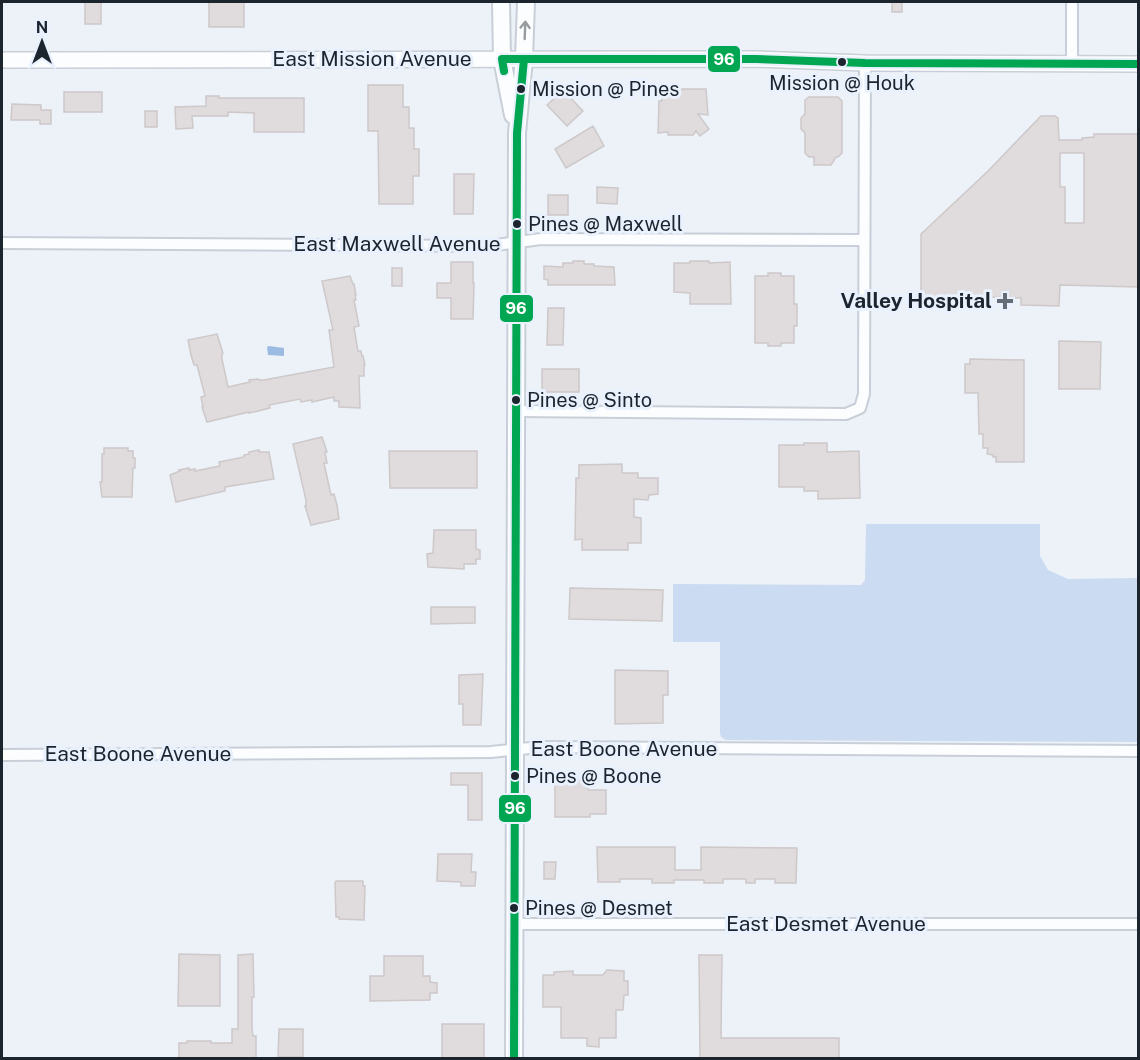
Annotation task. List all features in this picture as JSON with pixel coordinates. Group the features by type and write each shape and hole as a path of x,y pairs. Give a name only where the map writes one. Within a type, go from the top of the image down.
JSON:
{"main road":[{"path":"501,2 502,59 517,133"},
{"path":"514,1059 517,133 524,59 526,2"}],"street":[{"path":"1072,2 1072,64"},
{"name":"East Mission Avenue","path":"2,60 524,59 1138,64"},
{"path":"516,411 846,414 860,408 864,394 865,63"},
{"name":"East Maxwell Avenue","path":"2,243 482,246 541,239 864,240"},
{"name":"East Boone Avenue","path":"2,755 491,752 551,747 1138,750"},
{"name":"East Desmet Avenue","path":"514,924 1138,924"}],"shaded area":[{"path":"866,524 1040,524 1040,556 1048,570 1068,579 1138,578 1138,742 726,740 721,737 720,642 673,642 673,584 861,585 865,580"}],"water":[{"path":"267,347 284,348 284,356 268,355"}],"building":[{"path":"85,2 101,2 101,24 85,24"},
{"path":"209,2 244,2 244,27 209,27"},
{"path":"892,2 902,2 902,12 892,12"},
{"path":"368,85 403,85 403,107 409,107 409,128 414,128 414,149 419,149 419,176 413,176 413,204 379,204 378,131 368,131"},
{"path":"661,89 706,89 708,115 698,114 709,129 700,136 696,131 693,135 658,133 659,101 662,101"},
{"path":"563,90 583,111 567,126 547,105"},
{"path":"64,92 102,92 102,112 64,112"},
{"path":"206,96 304,98 304,132 254,132 254,113 228,112 228,116 192,116 193,128 176,129 175,107 206,106"},
{"path":"809,97 838,97 842,101 842,153 831,165 814,165 814,157 809,157 805,153 805,133 801,129 801,118 805,114 805,100"},
{"path":"12,104 41,105 41,110 51,110 51,124 40,124 40,120 11,120"},
{"path":"145,111 157,111 157,127 145,127"},
{"path":"1041,116 1058,118 1059,140 1082,140 1082,138 1094,137 1094,134 1138,134 1138,287 1060,285 1059,306 1021,305 1021,298 984,297 983,300 921,297 921,234 988,171","holes":["1060,153 1084,153 1084,223 1065,223 1065,187 1060,187"]},
{"path":"593,126 604,146 566,168 555,149"},
{"path":"454,174 474,174 473,214 454,214"},
{"path":"597,187 618,188 617,204 597,203"},
{"path":"548,195 568,195 568,215 548,215"},
{"path":"573,261 584,261 584,264 594,264 594,266 614,267 615,285 548,285 548,280 544,279 544,266 563,267 563,263 573,263"},
{"path":"690,261 730,262 731,304 690,304 690,293 674,292 674,263 690,263"},
{"path":"451,262 473,262 473,319 451,319 451,298 437,298 437,283 451,283"},
{"path":"392,268 402,268 402,286 392,286"},
{"path":"768,273 794,276 797,326 794,326 794,343 768,346 768,343 755,343 755,276 768,276"},
{"path":"350,276 356,295 356,300 354,300 359,326 354,327 358,351 361,351 365,365 364,376 359,376 360,408 339,407 339,401 334,401 334,397 312,402 312,400 301,402 300,399 207,422 201,397 205,396 188,340 217,334 223,353 222,359 228,387 250,382 249,380 264,380 334,367 329,330 333,330 322,281"},
{"path":"548,308 564,308 563,345 547,345"},
{"path":"1059,341 1101,342 1100,389 1059,389"},
{"path":"970,359 1024,360 1024,462 996,462 996,457 987,454 988,448 983,448 983,434 979,434 978,393 965,393 965,364 970,364"},
{"path":"542,369 579,369 579,392 542,392"},
{"path":"322,437 327,452 325,452 327,463 324,463 339,519 311,525 293,444"},
{"path":"804,443 827,443 827,452 859,451 860,498 818,499 818,491 804,491 804,487 779,487 779,445 804,445"},
{"path":"104,448 128,448 128,451 133,451 135,468 133,468 132,497 102,497 100,482 102,482"},
{"path":"259,450 259,452 269,452 274,479 225,487 225,491 176,502 170,475 189,468 195,471 220,466 219,462 244,457 249,452"},
{"path":"389,451 477,451 477,488 390,488"},
{"path":"622,464 622,473 638,473 638,478 658,478 658,494 649,495 648,500 634,499 634,517 641,518 641,543 628,543 628,550 582,550 582,539 575,540 576,478 579,478 579,465"},
{"path":"434,530 476,530 476,549 480,550 480,559 476,559 476,564 464,564 464,569 428,567 427,554 433,553"},
{"path":"570,588 663,590 662,621 569,619"},
{"path":"431,607 475,607 475,623 431,624"},
{"path":"615,670 668,671 668,695 663,695 663,723 615,724"},
{"path":"483,674 481,725 463,725 463,704 459,704 459,675"},
{"path":"451,773 482,773 482,820 468,820 468,785 451,785"},
{"path":"555,780 585,780 585,787 588,787 588,790 606,790 606,814 590,814 590,817 555,817"},
{"path":"597,847 675,847 675,870 701,870 701,847 797,848 796,883 775,883 775,879 755,879 755,883 746,883 746,879 723,879 723,883 704,883 704,880 674,880 674,883 652,883 652,879 598,882"},
{"path":"438,854 472,854 471,872 476,872 475,886 461,886 461,882 437,881"},
{"path":"544,862 556,862 555,879 544,879"},
{"path":"336,881 363,881 363,886 365,886 364,920 336,917"},
{"path":"179,954 220,955 220,1006 178,1006"},
{"path":"253,954 252,1029 253,1036 256,1036 256,1059 179,1059 179,1043 211,1041 211,1043 232,1043 232,1029 238,1029 238,955"},
{"path":"699,955 722,955 721,1038 839,1038 839,1059 700,1059"},
{"path":"384,956 423,956 423,976 430,976 430,982 437,983 437,993 430,993 430,1000 370,1001 370,976 384,976"},
{"path":"607,970 624,971 624,981 628,981 628,995 624,995 623,1010 616,1010 616,1038 599,1038 599,1047 587,1046 587,1038 561,1038 561,1007 543,1007 543,975 573,971 573,975 603,975"},
{"path":"442,1024 484,1024 484,1059 442,1059"},
{"path":"279,1029 303,1029 303,1057 278,1057"}],"transit line":[{"name":"96","path":"504,71 502,59 756,59 865,63 1138,64"},
{"name":"96","path":"514,1058 517,133 524,59"}],"place":[{"name":"Mission @ Houk","path":"842,62"},
{"name":"Mission @ Pines","path":"521,89"},
{"name":"Pines @ Maxwell","path":"517,224"},
{"name":"Valley Hospital","path":"1005,301"},
{"name":"Pines @ Sinto","path":"516,400"},
{"name":"Pines @ Boone","path":"515,776"},
{"name":"Pines @ Desmet","path":"514,908"}]}
